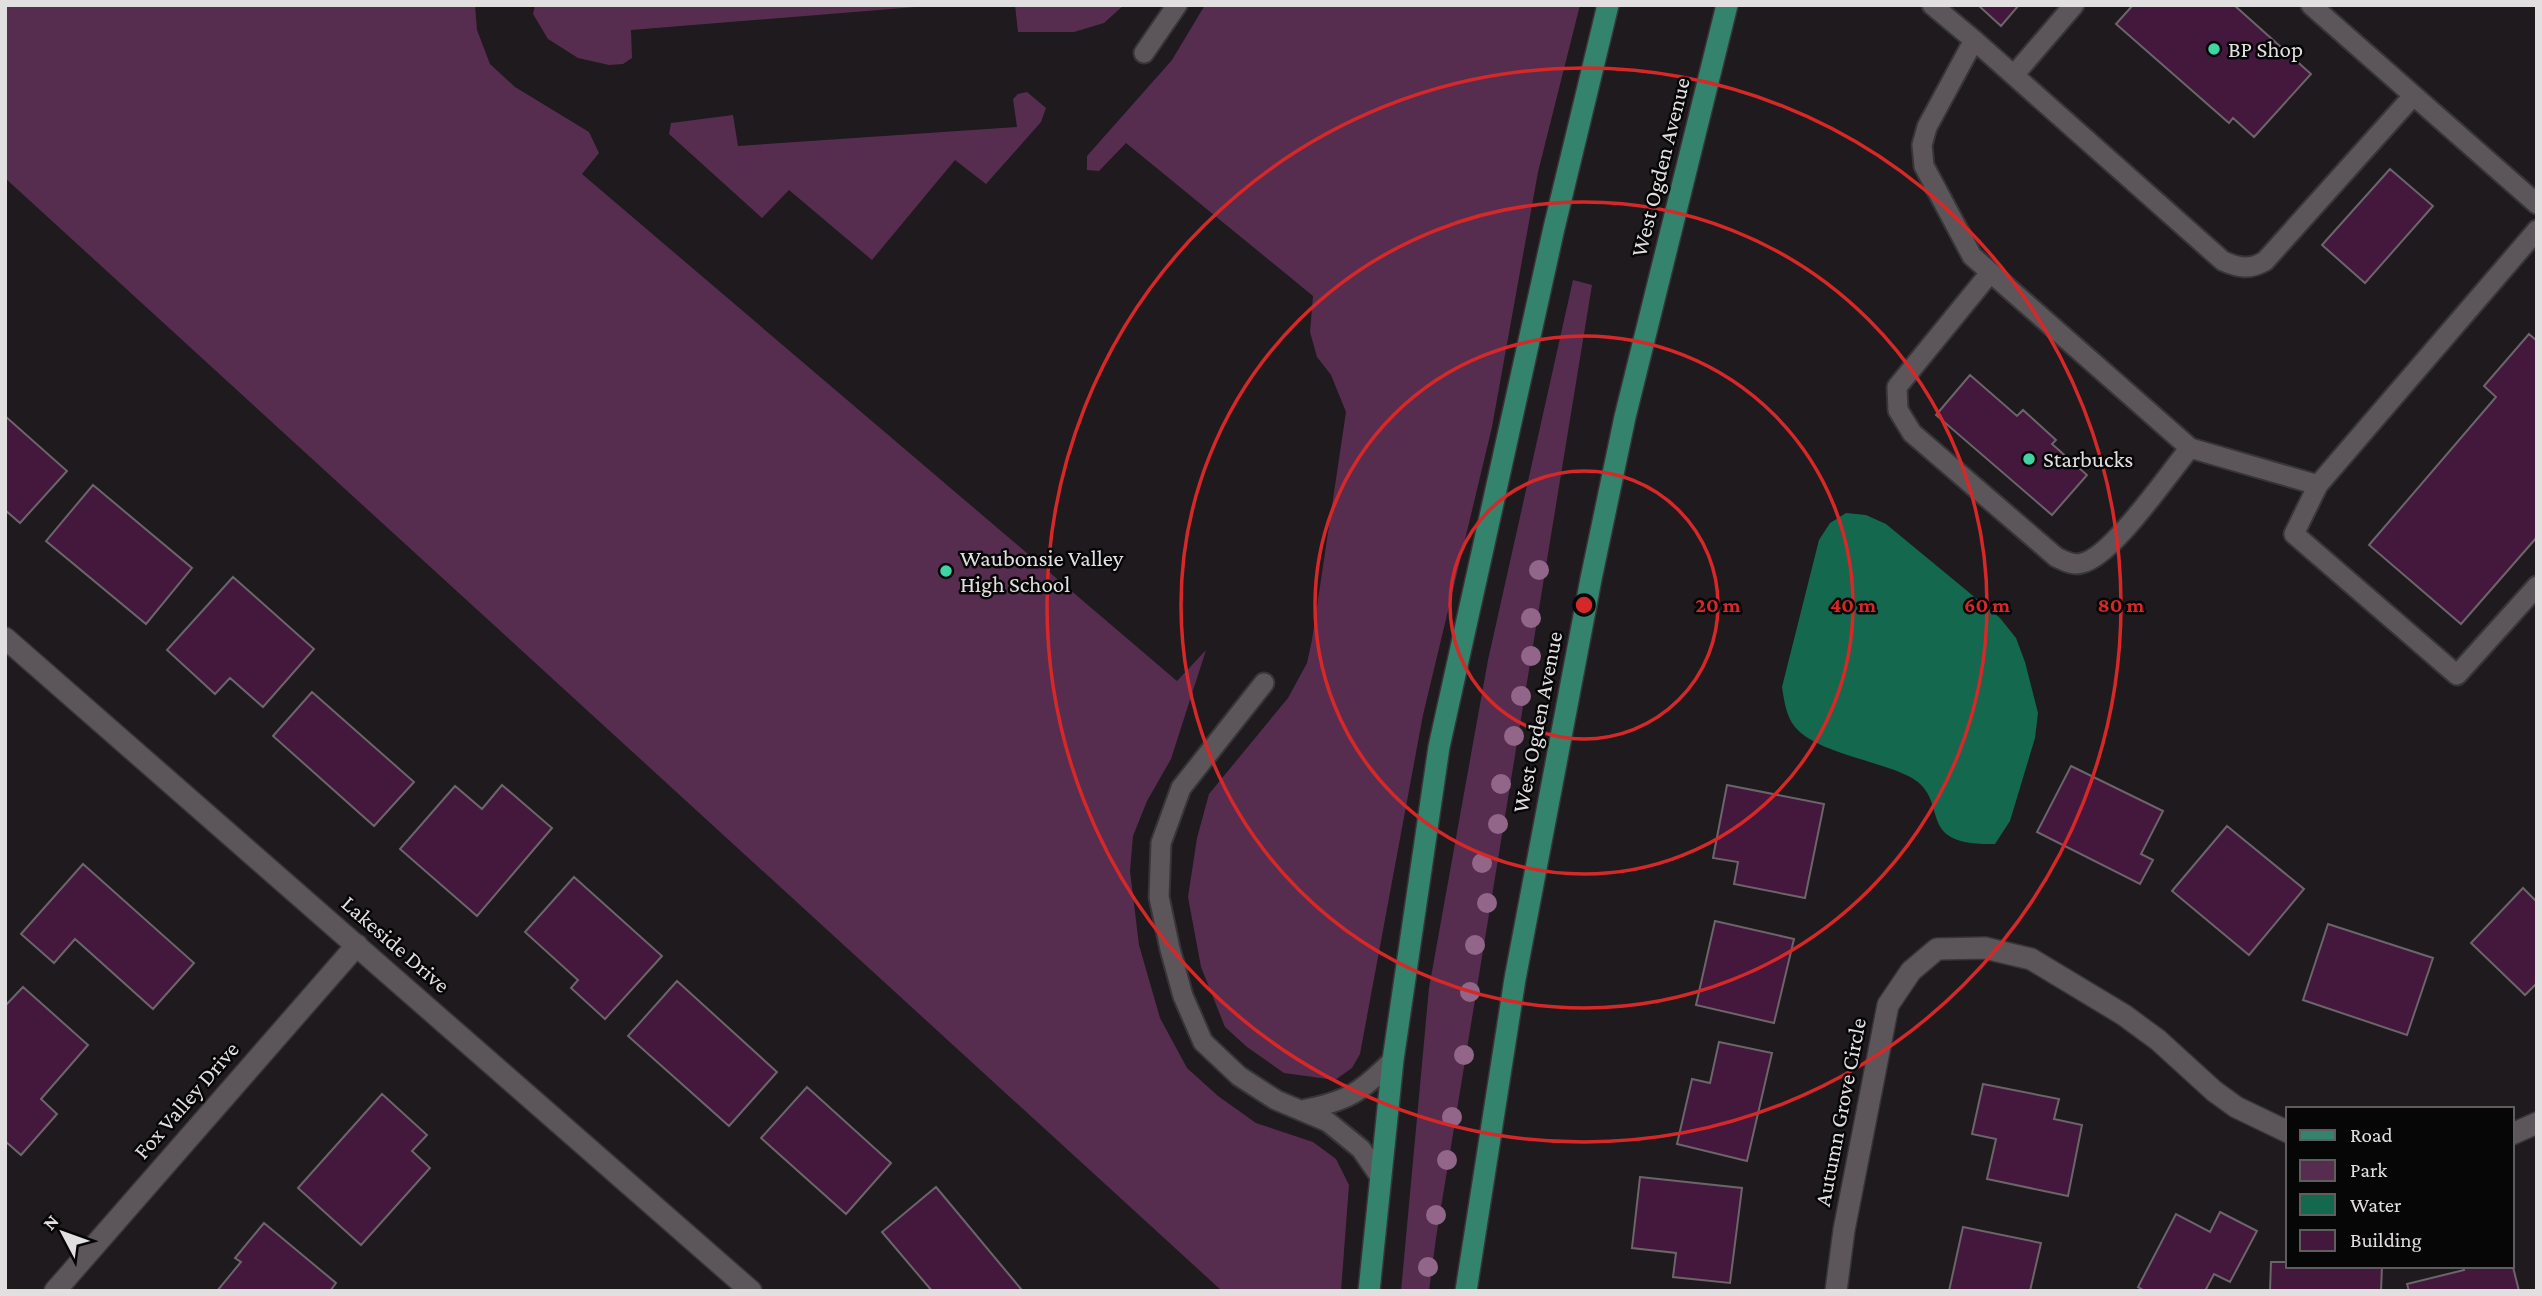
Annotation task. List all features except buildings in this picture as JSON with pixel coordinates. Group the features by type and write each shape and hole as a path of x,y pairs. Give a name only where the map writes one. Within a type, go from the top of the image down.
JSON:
{"main road":[{"path":"1369,1291 1393,1060 1438,747 1554,228 1608,5"},
{"name":"West Ogden Avenue","path":"1466,1291 1515,979 1591,579 1626,417 1727,5"}],"street":[{"name":"Lakeside Drive","path":"5,638 751,1291"},
{"name":"Fox Valley Drive","path":"55,1291 357,944"},
{"name":"Autumn Grove Circle","path":"1836,1291 1844,1230 1888,1005 1911,971 1937,949 1985,948 2031,959 2124,1014 2236,1107 2286,1131"},
{"path":"2514,1133 2537,1124"}],"lane":[{"path":"1144,53 1177,5"},
{"path":"1932,5 1975,40 2223,261 2246,268 2256,267 2265,261 2413,96"},
{"path":"2014,75 2074,5"},
{"path":"2311,5 2537,204"},
{"path":"1975,40 1927,127 1922,145 1924,166 1972,256 2190,448 2318,485"},
{"path":"2537,230 2318,485 2294,534 2457,675 2537,586"},
{"path":"1990,273 1897,387 1898,410 1912,433 2056,557 2077,564 2086,563 2109,548 2190,448"},
{"path":"1264,683 1181,788 1161,843 1159,897 1183,996 1203,1042 1239,1076 1276,1100 1328,1122 1361,1149 1381,1178"},
{"path":"1302,1110 1333,1104 1364,1088 1393,1060"}],"green space":[{"path":"5,5 475,5 477,30 490,64 515,87 589,132 599,153 582,174 1177,681 1206,650 1171,759 1147,801 1133,836 1130,871 1139,945 1160,1018 1187,1068 1218,1096 1256,1123 1313,1142 1336,1159 1349,1185 1341,1291 1222,1291 5,178"},
{"path":"535,5 940,5 631,30 632,58 623,64 609,65 578,58 548,39 533,14"},
{"path":"1015,5 1124,5 1104,23 1074,32 1018,32"},
{"path":"1205,5 1580,5 1538,172 1492,427 1423,715 1360,1054 1352,1068 1335,1080 1284,1073 1247,1047 1225,1027 1201,967 1188,897 1197,838 1209,794 1288,698 1307,663 1346,412 1331,375 1317,357 1310,332 1313,296 1126,143 1099,171 1087,170 1087,156 1172,60"},
{"path":"1027,92 1046,108 1041,122 986,184 955,160 872,260 789,190 762,218 669,134 671,123 733,115 738,146 1017,127 1013,99 1018,94"},
{"path":"1573,280 1592,285 1429,1291 1401,1291 1429,988 1488,660"}],"water":[{"path":"1846,513 1866,515 1886,524 2000,618 2016,638 2038,713 2035,738 2010,821 1995,844 1969,843 1953,838 1937,821 1924,788 1912,778 1818,744 1805,736 1789,718 1782,687 1819,540 1830,523"}],"place":[{"name":"BP Shop","path":"2214,49"},
{"name":"Starbucks","path":"2029,459"},
{"name":"Waubonsie Valley High School","path":"946,571"}]}
